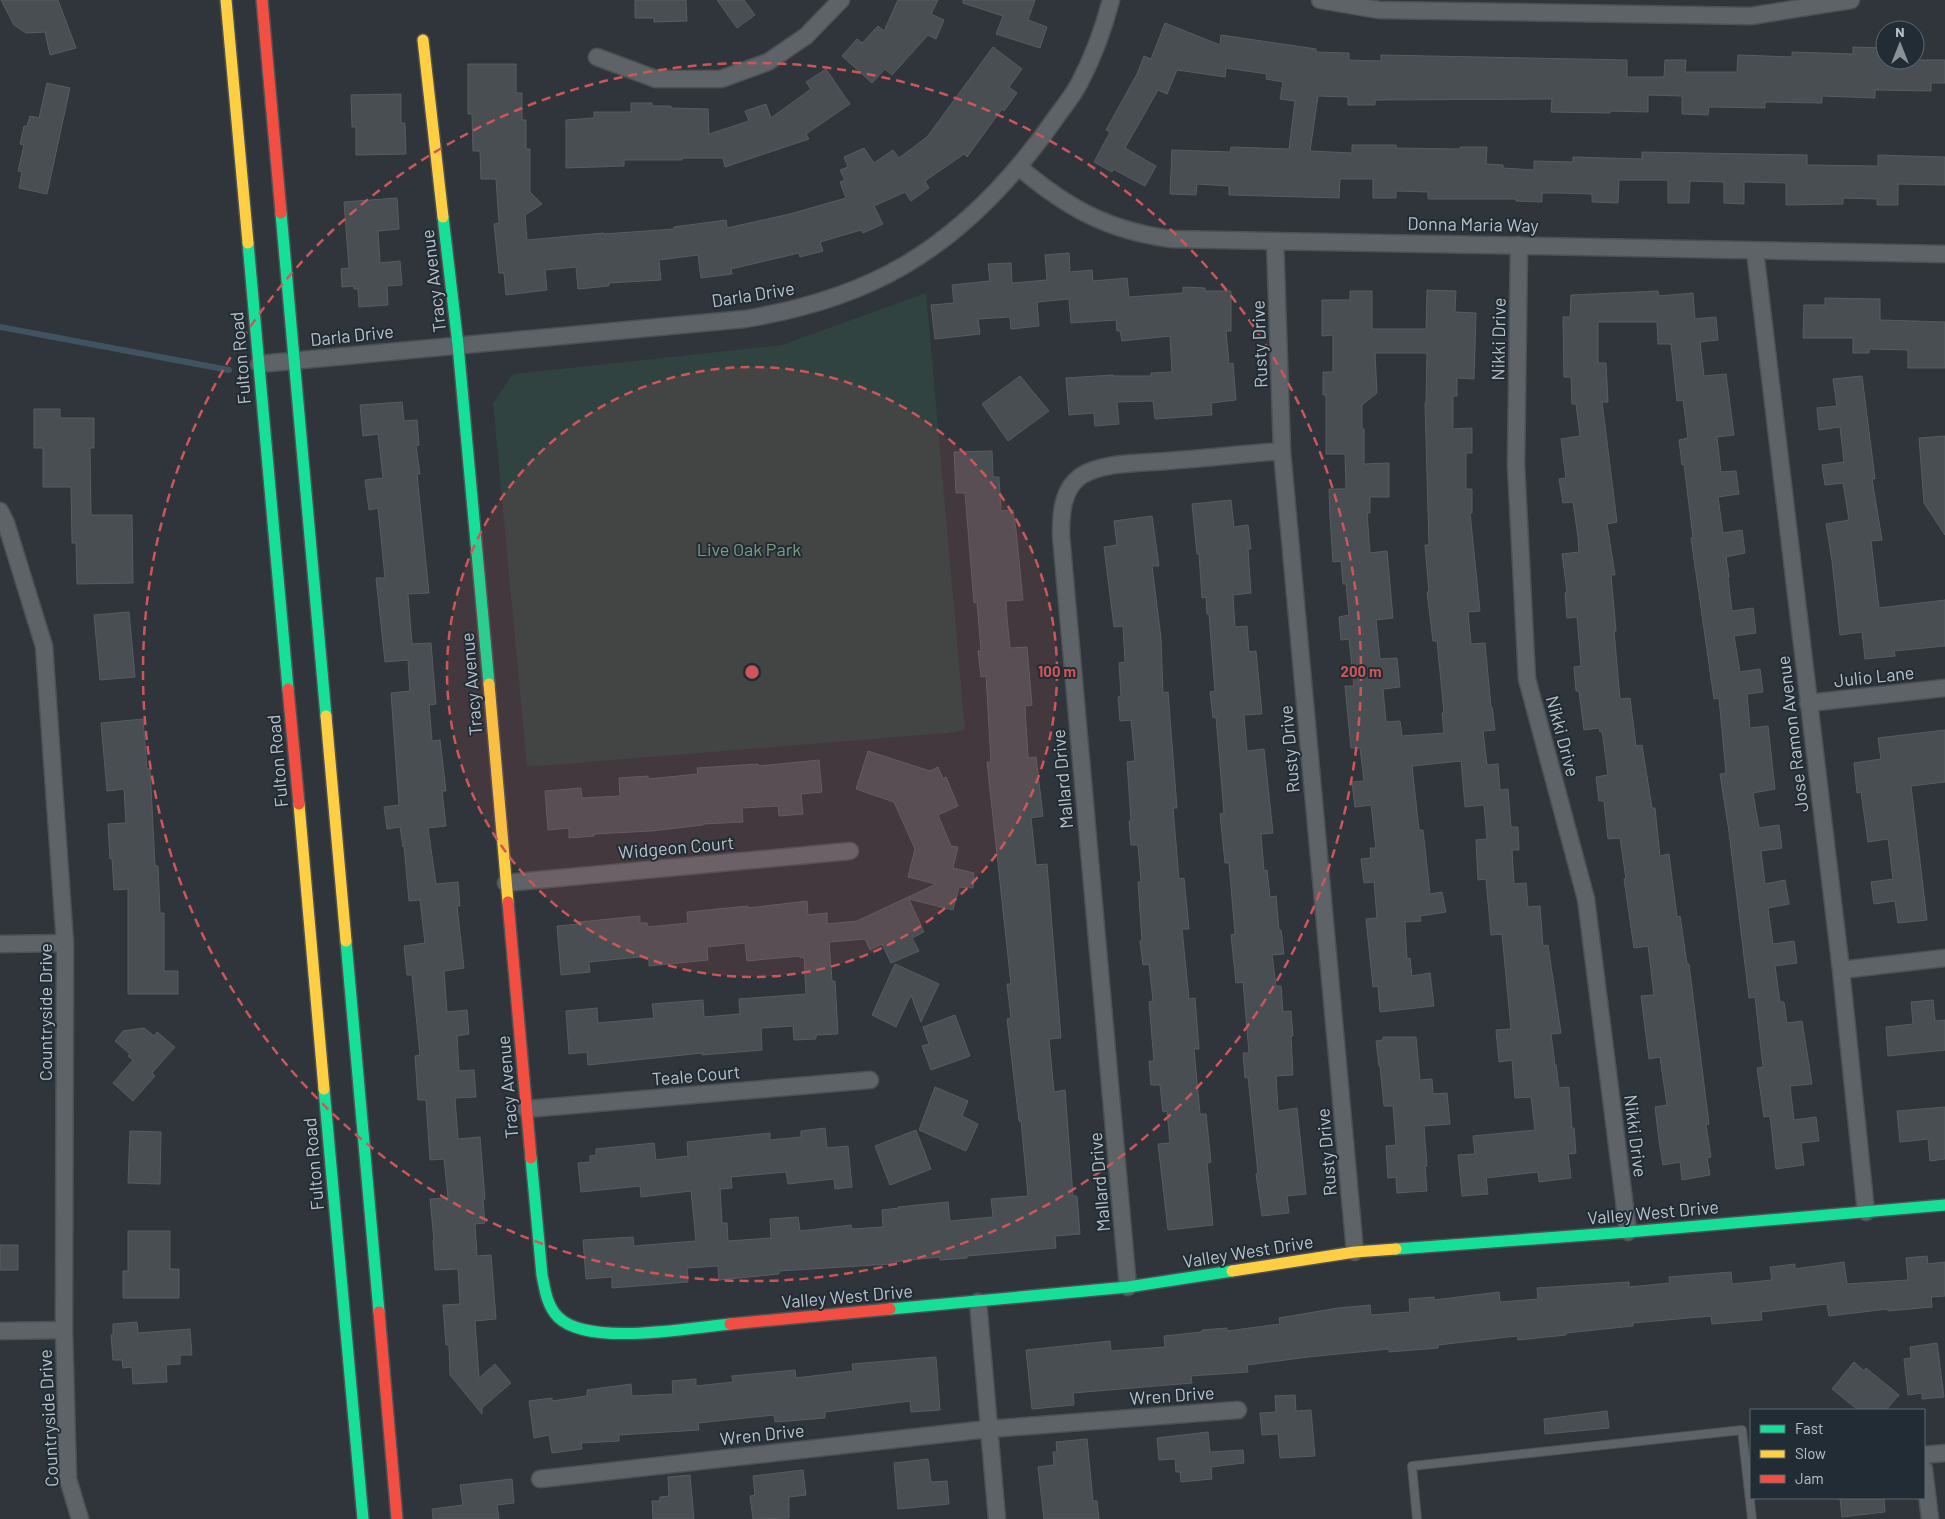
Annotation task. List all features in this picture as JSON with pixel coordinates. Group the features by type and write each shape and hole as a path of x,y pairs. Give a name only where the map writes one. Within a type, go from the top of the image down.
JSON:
{"main road":[{"name":"Fulton Road","path":"226,0 363,1519"},
{"path":"262,0 397,1519"},
{"name":"Tracy Avenue","path":"423,40 458,345 543,1288 547,1300 560,1321"},
{"name":"Valley West Drive","path":"560,1321 573,1328 588,1332 620,1334 1128,1287 1355,1252 1628,1232 1945,1205"}],"street":[{"path":"597,57 656,79 722,79 768,62 806,36 841,0"},
{"name":"Darla Drive","path":"259,364 745,319 781,313 822,301 865,285 902,267 941,242 1002,186 1019,167 1080,83 1111,0"},
{"path":"1320,0 1379,5 1619,7 1751,16 1851,0"},
{"name":"Donna Maria Way","path":"1019,167 1051,194 1087,215 1126,230 1149,236 1187,240 1519,245 1755,252 1945,254"},
{"name":"Rusty Drive","path":"1275,241 1282,451 1355,1252"},
{"name":"Nikki Drive","path":"1519,245 1516,464 1527,679 1586,899 1628,1232"},
{"name":"Jose Ramon Avenue","path":"1755,252 1841,970 1866,1212"},
{"name":"Mallard Drive","path":"1128,1287 1061,535 1062,509 1071,485 1081,476 1095,470 1124,464 1282,451"},
{"name":"Countryside Drive","path":"2,520 44,646 66,943 64,1330 68,1480 80,1519"},
{"name":"Julio Lane","path":"1808,703 1945,688"},
{"name":"Widgeon Court","path":"506,883 850,851"},
{"path":"0,944 66,943"},
{"path":"1841,970 1945,958"},
{"name":"Teale Court","path":"526,1110 870,1080"},
{"path":"978,1302 997,1519"},
{"path":"0,1330 64,1330"},
{"name":"Wren Drive","path":"540,1479 988,1429 1238,1410"},
{"path":"1925,1455 1945,1453"},
{"path":"1925,1477 1930,1519"}],"lane":[{"path":"1417,1519 1412,1466 1742,1430 1752,1519"}],"green space":[{"name":"Live Oak Park","path":"926,293 965,730 527,767 493,403 513,374 782,345"}],"building":[{"path":"1,0 58,0 76,48 50,55 45,32 26,33 14,25"},
{"path":"635,0 686,0 687,21 654,22 654,18 635,18"},
{"path":"717,0 744,0 755,15 737,28"},
{"path":"898,0 938,0 931,14 944,20 936,39 928,35 892,75 885,69 872,83 842,56 857,39 862,43 878,26 884,31"},
{"path":"963,0 1035,0 1028,20 1047,27 1040,48 996,34 1003,16 963,3"},
{"path":"1165,23 1220,45 1221,35 1316,49 1316,52 1349,53 1349,60 1381,61 1381,55 1627,60 1627,77 1664,77 1665,60 1686,60 1685,72 1737,72 1738,55 1792,57 1792,52 1853,54 1853,47 1875,48 1875,70 1925,70 1925,60 1945,60 1945,83 1931,83 1931,91 1875,90 1875,98 1822,96 1822,103 1765,102 1765,108 1709,107 1708,115 1682,114 1682,96 1648,95 1648,112 1610,111 1610,113 1551,112 1552,99 1375,100 1375,105 1348,105 1348,97 1318,96 1310,151 1352,153 1352,145 1396,145 1396,148 1460,149 1460,147 1487,147 1486,164 1503,165 1503,168 1534,170 1534,161 1573,162 1573,157 1642,159 1642,152 1807,155 1807,165 1878,166 1878,155 1945,157 1945,185 1898,184 1898,205 1877,205 1877,199 1843,198 1843,204 1786,205 1786,183 1744,182 1744,204 1724,203 1724,182 1690,181 1689,203 1668,203 1668,180 1619,180 1618,203 1592,202 1592,194 1559,193 1542,193 1542,202 1516,201 1516,199 1428,199 1428,192 1396,191 1396,198 1373,198 1373,179 1340,179 1339,198 1229,195 1229,186 1197,184 1196,195 1170,194 1172,150 1230,152 1231,147 1289,149 1295,101 1280,99 1283,82 1266,79 1267,74 1226,68 1225,77 1177,70 1167,94 1158,90 1125,148 1156,166 1145,186 1113,169 1112,172 1094,162 1110,132 1106,130 1137,74 1144,56 1151,59"},
{"path":"993,47 1022,69 1009,87 1017,93 1004,111 1002,109 967,157 964,154 925,181 929,188 911,201 905,192 874,206 883,224 863,233 861,230 820,242 823,251 800,257 799,253 731,269 732,274 701,278 698,255 659,260 661,280 609,283 609,286 578,289 576,267 545,270 547,290 506,295 504,273 499,273 494,224 499,223 496,179 481,179 480,151 473,151 472,114 468,114 468,64 516,64 516,93 522,93 522,120 526,120 526,149 530,149 530,192 542,204 525,215 527,240 674,229 674,227 726,220 727,228 790,214 846,198 840,182 845,180 840,170 848,167 844,157 864,148 874,163 893,150 899,158 927,137"},
{"path":"826,69 850,104 806,134 809,139 725,167 723,158 682,158 682,160 624,160 624,166 566,168 566,120 594,118 594,112 631,112 631,103 652,103 652,106 708,109 709,134 749,121 745,111 766,104 771,118 811,89 806,82"},
{"path":"47,83 70,88 47,194 19,188 22,172 18,171 24,145 20,144 24,126 27,126 30,116 39,118"},
{"path":"401,94 401,123 405,123 406,154 356,155 356,127 352,127 351,95"},
{"path":"397,198 399,229 378,231 380,263 400,261 402,285 387,286 388,305 359,307 358,289 354,289 354,286 342,287 341,269 349,268 344,202"},
{"path":"1069,253 1070,272 1092,270 1093,281 1127,278 1129,297 1183,293 1183,287 1205,288 1205,291 1231,291 1231,331 1226,331 1229,364 1233,363 1236,400 1211,403 1212,415 1155,419 1153,401 1117,402 1119,424 1095,426 1094,413 1069,415 1066,378 1113,375 1151,376 1151,373 1172,372 1170,336 1122,341 1120,331 1117,331 1116,320 1071,323 1069,299 1037,302 1039,326 1011,329 1010,317 978,319 980,334 935,339 931,305 954,303 952,285 990,281 988,264 1011,263 1012,283 1047,280 1045,255"},
{"path":"1427,290 1456,291 1455,312 1476,313 1474,379 1457,378 1457,396 1453,396 1453,429 1472,428 1472,453 1466,453 1466,489 1472,489 1472,513 1470,513 1480,611 1468,612 1471,644 1485,643 1495,730 1483,731 1487,765 1498,764 1500,790 1508,789 1511,827 1518,827 1519,850 1512,850 1514,884 1526,883 1528,907 1540,906 1543,946 1548,945 1561,1033 1551,1034 1555,1065 1559,1088 1569,1087 1576,1153 1568,1154 1571,1178 1539,1182 1538,1172 1486,1178 1488,1194 1462,1196 1458,1155 1475,1154 1473,1136 1535,1130 1531,1097 1515,1098 1512,1060 1499,1062 1496,1030 1511,1029 1502,934 1491,935 1486,879 1478,880 1476,840 1487,839 1484,805 1465,807 1461,761 1412,766 1419,830 1423,830 1430,894 1442,892 1446,912 1420,916 1421,921 1405,922 1407,959 1410,958 1412,976 1430,973 1434,1006 1380,1012 1378,986 1373,987 1366,919 1377,918 1374,882 1364,883 1361,859 1371,858 1370,848 1376,848 1371,805 1355,807 1352,782 1364,781 1360,748 1351,748 1345,686 1354,686 1349,639 1341,640 1339,617 1349,615 1346,584 1343,584 1341,561 1333,562 1329,489 1346,489 1345,454 1326,454 1326,395 1323,395 1323,372 1333,372 1333,335 1322,336 1322,300 1350,300 1350,291 1372,291 1372,329 1426,329","holes":["1375,353 1427,353 1425,403 1429,545 1425,545 1429,592 1427,592 1433,641 1437,641 1444,713 1442,713 1444,733 1402,736 1400,721 1386,722 1383,689 1400,687 1397,658 1380,659 1376,620 1393,618 1387,551 1370,553 1367,513 1370,513 1370,497 1389,497 1389,463 1364,464 1362,405 1377,393"]},
{"path":"1658,291 1659,296 1693,293 1695,319 1716,317 1718,340 1700,342 1704,376 1726,374 1734,435 1717,437 1721,472 1736,471 1739,494 1718,497 1723,533 1742,530 1745,553 1726,557 1732,611 1753,608 1756,633 1734,636 1740,672 1760,669 1763,692 1747,694 1750,728 1768,726 1775,789 1753,793 1759,828 1779,825 1782,848 1761,851 1765,884 1785,880 1789,904 1768,908 1773,944 1794,941 1797,963 1775,966 1780,1002 1784,1002 1787,1023 1802,1021 1812,1084 1790,1086 1794,1120 1816,1117 1819,1141 1801,1143 1804,1165 1776,1169 1770,1116 1764,1117 1757,1068 1763,1067 1755,997 1749,998 1720,774 1726,773 1719,698 1714,699 1691,538 1693,538 1684,464 1682,465 1679,440 1688,438 1683,400 1677,401 1671,344 1658,344 1657,322 1598,322 1598,363 1606,363 1608,402 1602,402 1617,522 1607,524 1615,575 1611,575 1620,699 1630,698 1636,746 1642,745 1652,808 1655,808 1660,856 1669,854 1677,917 1680,916 1687,964 1689,964 1709,1124 1706,1125 1711,1157 1707,1158 1710,1175 1682,1180 1680,1162 1663,1165 1655,1107 1667,1105 1660,1057 1649,1059 1641,996 1654,995 1648,946 1634,948 1620,838 1608,839 1604,801 1599,801 1596,777 1608,775 1602,731 1600,732 1599,728 1584,730 1579,691 1576,691 1574,667 1581,666 1577,617 1567,618 1565,593 1567,592 1562,554 1579,552 1578,537 1573,502 1563,503 1559,479 1566,478 1561,439 1580,436 1576,404 1572,404 1571,377 1564,377 1563,317 1570,317 1571,295"},
{"path":"1825,298 1880,299 1880,320 1945,322 1945,368 1908,368 1908,350 1869,349 1869,353 1853,353 1853,338 1803,338 1804,305 1825,305"},
{"path":"1020,376 1049,411 1008,441 982,404"},
{"path":"1862,376 1875,479 1872,479 1882,540 1871,541 1879,608 1945,600 1945,646 1894,651 1895,656 1865,659 1862,632 1840,635 1826,524 1849,520 1843,483 1825,485 1822,465 1844,462 1840,427 1819,430 1817,408 1837,406 1833,379"},
{"path":"402,402 404,421 417,420 419,445 416,446 420,474 417,474 429,593 408,594 412,644 431,643 436,704 429,705 432,741 440,740 446,791 442,791 446,826 428,828 436,884 458,882 460,906 457,906 464,968 444,971 447,1012 467,1010 469,1034 457,1036 459,1071 474,1070 476,1097 455,1098 458,1139 480,1137 485,1223 475,1224 477,1256 491,1255 496,1319 475,1321 479,1378 495,1364 511,1383 482,1408 482,1414 450,1375 449,1345 446,1345 443,1305 460,1304 458,1269 435,1270 430,1199 448,1198 444,1159 430,1160 426,1100 418,1100 415,1056 420,1055 412,975 407,975 404,946 425,943 420,900 409,901 404,846 400,827 387,829 384,807 399,805 391,693 410,691 408,660 385,662 376,578 385,578 378,508 369,510 365,480 383,478 378,434 363,436 360,405"},
{"path":"34,409 60,409 60,418 94,418 94,448 90,448 91,515 132,515 133,583 77,584 76,543 72,543 71,487 43,487 43,448 34,448"},
{"path":"1945,436 1945,535 1924,503 1919,438"},
{"path":"992,451 993,477 999,477 1001,511 1013,510 1016,530 1023,600 1006,601 1007,618 1010,648 1027,647 1032,705 1025,706 1028,758 1036,757 1043,816 1031,818 1036,865 1047,864 1061,1038 1049,1039 1054,1092 1065,1090 1073,1196 1077,1196 1080,1234 1055,1236 1056,1248 967,1256 967,1258 940,1260 940,1257 891,1262 891,1264 779,1271 779,1274 719,1280 718,1266 687,1268 688,1282 612,1288 612,1277 586,1279 583,1240 633,1237 634,1246 696,1241 691,1191 641,1197 640,1186 581,1192 578,1163 590,1162 590,1156 596,1155 596,1149 654,1143 656,1160 688,1156 687,1142 770,1133 770,1140 801,1137 801,1131 825,1128 827,1148 848,1146 852,1187 835,1189 834,1179 788,1184 786,1172 731,1177 732,1188 720,1189 722,1223 727,1223 728,1241 771,1238 770,1219 798,1217 800,1231 851,1225 852,1229 883,1227 882,1210 948,1202 950,1221 993,1217 991,1199 1028,1196 1021,1121 1019,1121 1007,1019 1011,1018 1007,984 1011,984 987,762 991,762 986,676 981,677 978,651 981,651 977,602 974,603 965,493 956,493 954,452"},
{"path":"1231,500 1234,527 1248,525 1251,549 1248,549 1251,593 1233,595 1235,627 1247,626 1249,652 1256,651 1262,714 1244,715 1247,751 1264,749 1273,833 1261,834 1264,871 1267,870 1270,897 1276,896 1279,930 1281,930 1284,954 1272,955 1276,986 1281,986 1283,1012 1291,1011 1293,1036 1291,1036 1293,1075 1276,1076 1278,1111 1297,1108 1306,1194 1287,1196 1289,1213 1262,1216 1256,1174 1258,1173 1248,1077 1245,1078 1243,1053 1249,1053 1243,982 1236,983 1231,935 1235,934 1229,863 1225,863 1220,814 1224,813 1216,717 1213,718 1210,692 1215,691 1209,614 1207,614 1206,597 1202,598 1199,554 1197,554 1192,504"},
{"path":"1152,516 1159,566 1152,566 1161,638 1163,693 1168,692 1177,808 1173,808 1179,879 1184,878 1189,929 1182,929 1189,999 1195,998 1199,1049 1194,1049 1200,1114 1206,1114 1211,1162 1207,1163 1213,1225 1168,1230 1158,1144 1170,1143 1167,1111 1163,1112 1160,1085 1151,1085 1149,1061 1154,1061 1149,1002 1153,1001 1149,964 1143,965 1140,941 1142,941 1138,882 1141,882 1138,845 1131,845 1129,821 1131,821 1127,762 1135,761 1131,720 1120,721 1118,697 1121,696 1119,663 1125,662 1123,626 1114,627 1104,547 1117,545 1114,521"},
{"path":"129,612 135,677 100,680 94,615"},
{"path":"143,719 147,769 150,769 155,866 158,866 160,913 164,913 164,971 178,971 178,994 128,994 128,889 114,890 112,858 110,859 108,824 126,823 124,789 107,791 101,723"},
{"path":"1945,730 1945,782 1911,786 1927,920 1898,923 1895,901 1874,904 1871,882 1893,879 1888,839 1868,842 1861,792 1857,793 1854,763 1881,759 1878,738"},
{"path":"868,751 930,771 938,767 943,779 946,777 958,806 938,815 951,846 958,847 953,868 974,873 973,888 959,887 953,910 909,899 924,932 912,938 919,951 891,963 882,944 870,950 865,939 829,942 832,981 835,981 838,1034 816,1035 816,1039 794,1040 793,1026 761,1028 762,1050 702,1055 702,1053 588,1065 587,1052 569,1054 566,1011 597,1008 598,1023 654,1018 652,1004 703,1000 704,1017 740,1014 739,999 806,994 804,957 747,961 745,943 707,947 708,960 649,966 649,956 589,962 590,972 561,975 557,926 640,916 640,923 647,923 648,927 688,923 687,912 748,906 748,908 807,901 808,915 827,913 827,924 857,921 936,884 908,877 915,849 894,802 856,789"},
{"path":"819,760 822,792 801,794 803,814 779,816 778,806 742,808 743,822 703,824 651,831 594,834 594,836 569,838 569,828 548,830 545,791 581,788 582,798 620,796 619,778 648,776 648,779 698,774 697,768 758,764 759,766"},
{"path":"895,964 939,984 921,1022 911,995 896,1027 872,1015"},
{"path":"1933,1000 1935,1021 1945,1020 1945,1050 1888,1056 1886,1027 1913,1024 1911,1002"},
{"path":"955,1015 970,1056 931,1070 922,1046 929,1044 923,1027"},
{"path":"144,1028 154,1036 157,1032 175,1047 152,1073 155,1076 133,1101 113,1083 133,1060 128,1056 130,1054 115,1041 123,1031"},
{"path":"1383,1037 1416,1037 1420,1080 1432,1079 1433,1094 1447,1093 1450,1124 1424,1126 1427,1191 1397,1193 1396,1177 1388,1178 1386,1146 1396,1145 1393,1106 1384,1106 1379,1066 1376,1041 1383,1040"},
{"path":"935,1087 968,1101 962,1116 978,1124 966,1151 919,1130"},
{"path":"1945,1107 1945,1159 1930,1161 1928,1139 1900,1142 1897,1111"},
{"path":"916,1130 931,1169 890,1185 875,1146"},
{"path":"130,1131 161,1132 160,1184 128,1183"},
{"path":"128,1231 170,1231 170,1269 179,1269 179,1298 123,1298 123,1271 128,1271"},
{"path":"0,1245 18,1245 18,1270 0,1270"},
{"path":"1927,1256 1928,1264 1945,1262 1945,1296 1931,1297 1932,1307 1888,1311 1888,1309 1829,1316 1827,1304 1761,1312 1762,1320 1712,1324 1711,1316 1633,1323 1633,1326 1518,1340 1517,1336 1438,1345 1438,1348 1389,1352 1389,1349 1308,1357 1247,1365 1248,1372 1191,1376 1192,1383 1073,1393 1074,1405 1032,1409 1026,1350 1110,1341 1111,1351 1165,1347 1164,1336 1202,1332 1202,1330 1227,1328 1227,1331 1280,1324 1279,1318 1338,1308 1370,1305 1371,1315 1410,1312 1409,1299 1434,1297 1434,1300 1499,1292 1500,1302 1538,1299 1537,1288 1629,1282 1629,1287 1670,1283 1669,1277 1731,1272 1732,1284 1772,1280 1770,1267 1795,1264 1795,1269 1844,1262 1847,1284 1908,1280 1906,1258"},
{"path":"137,1322 138,1333 190,1329 192,1355 180,1355 180,1364 166,1365 167,1382 133,1384 132,1367 123,1368 122,1360 113,1360 111,1335 113,1334 113,1324"},
{"path":"1937,1343 1944,1397 1922,1399 1922,1393 1908,1395 1904,1359 1911,1358 1910,1347"},
{"path":"936,1357 940,1410 911,1412 910,1401 825,1412 825,1418 775,1422 774,1415 698,1423 699,1430 619,1435 619,1441 581,1443 582,1449 552,1453 549,1435 534,1438 529,1401 552,1398 552,1401 587,1396 587,1390 631,1384 632,1396 673,1394 672,1381 696,1379 696,1386 733,1382 732,1376 795,1370 796,1378 853,1371 852,1364"},
{"path":"1854,1362 1864,1371 1866,1368 1899,1395 1887,1409 1857,1409 1832,1389"},
{"path":"1295,1395 1296,1411 1311,1410 1315,1456 1280,1458 1278,1434 1262,1435 1260,1413 1276,1412 1275,1396"},
{"path":"1607,1411 1609,1428 1545,1434 1544,1419"},
{"path":"1208,1432 1210,1452 1243,1450 1244,1463 1211,1467 1212,1479 1181,1482 1180,1472 1176,1472 1175,1459 1159,1460 1157,1438"},
{"path":"1087,1439 1093,1501 1097,1501 1099,1519 1044,1519 1038,1467 1054,1465 1053,1452 1057,1452 1056,1442"},
{"path":"928,1459 931,1482 947,1481 949,1504 898,1509 894,1463"},
{"path":"803,1470 806,1495 789,1497 789,1518 753,1519 750,1496 755,1495 753,1476"},
{"path":"690,1475 694,1519 653,1519 652,1501 660,1501 660,1497 669,1496 668,1477"},
{"path":"512,1479 514,1503 497,1505 499,1519 433,1519 432,1509 463,1505 460,1485"},
{"path":"1840,1499 1884,1499 1885,1512 1842,1517"}],"waterway":[{"path":"0,327 229,370"}],"traffic: fast":[{"path":"281,213 326,716"},
{"path":"443,217 458,345 489,684"},
{"path":"248,243 288,689"},
{"path":"346,941 379,1312"},
{"path":"324,1089 363,1519"},
{"path":"531,1158 542,1275 549,1303 558,1317 572,1326 592,1331 615,1333 640,1333 730,1324"},
{"path":"1396,1249 1628,1232 1945,1205"},
{"path":"890,1309 1128,1287 1232,1271"}],"traffic: slow":[{"path":"226,0 248,243"},
{"path":"423,40 443,217"},
{"path":"489,684 508,902"},
{"path":"326,716 346,941"},
{"path":"299,804 324,1089"},
{"path":"1232,1271 1355,1252 1396,1249"}],"traffic: jam":[{"path":"262,0 281,213"},
{"path":"288,689 299,804"},
{"path":"508,902 531,1158"},
{"path":"730,1324 890,1309"},
{"path":"379,1312 397,1519"}]}
